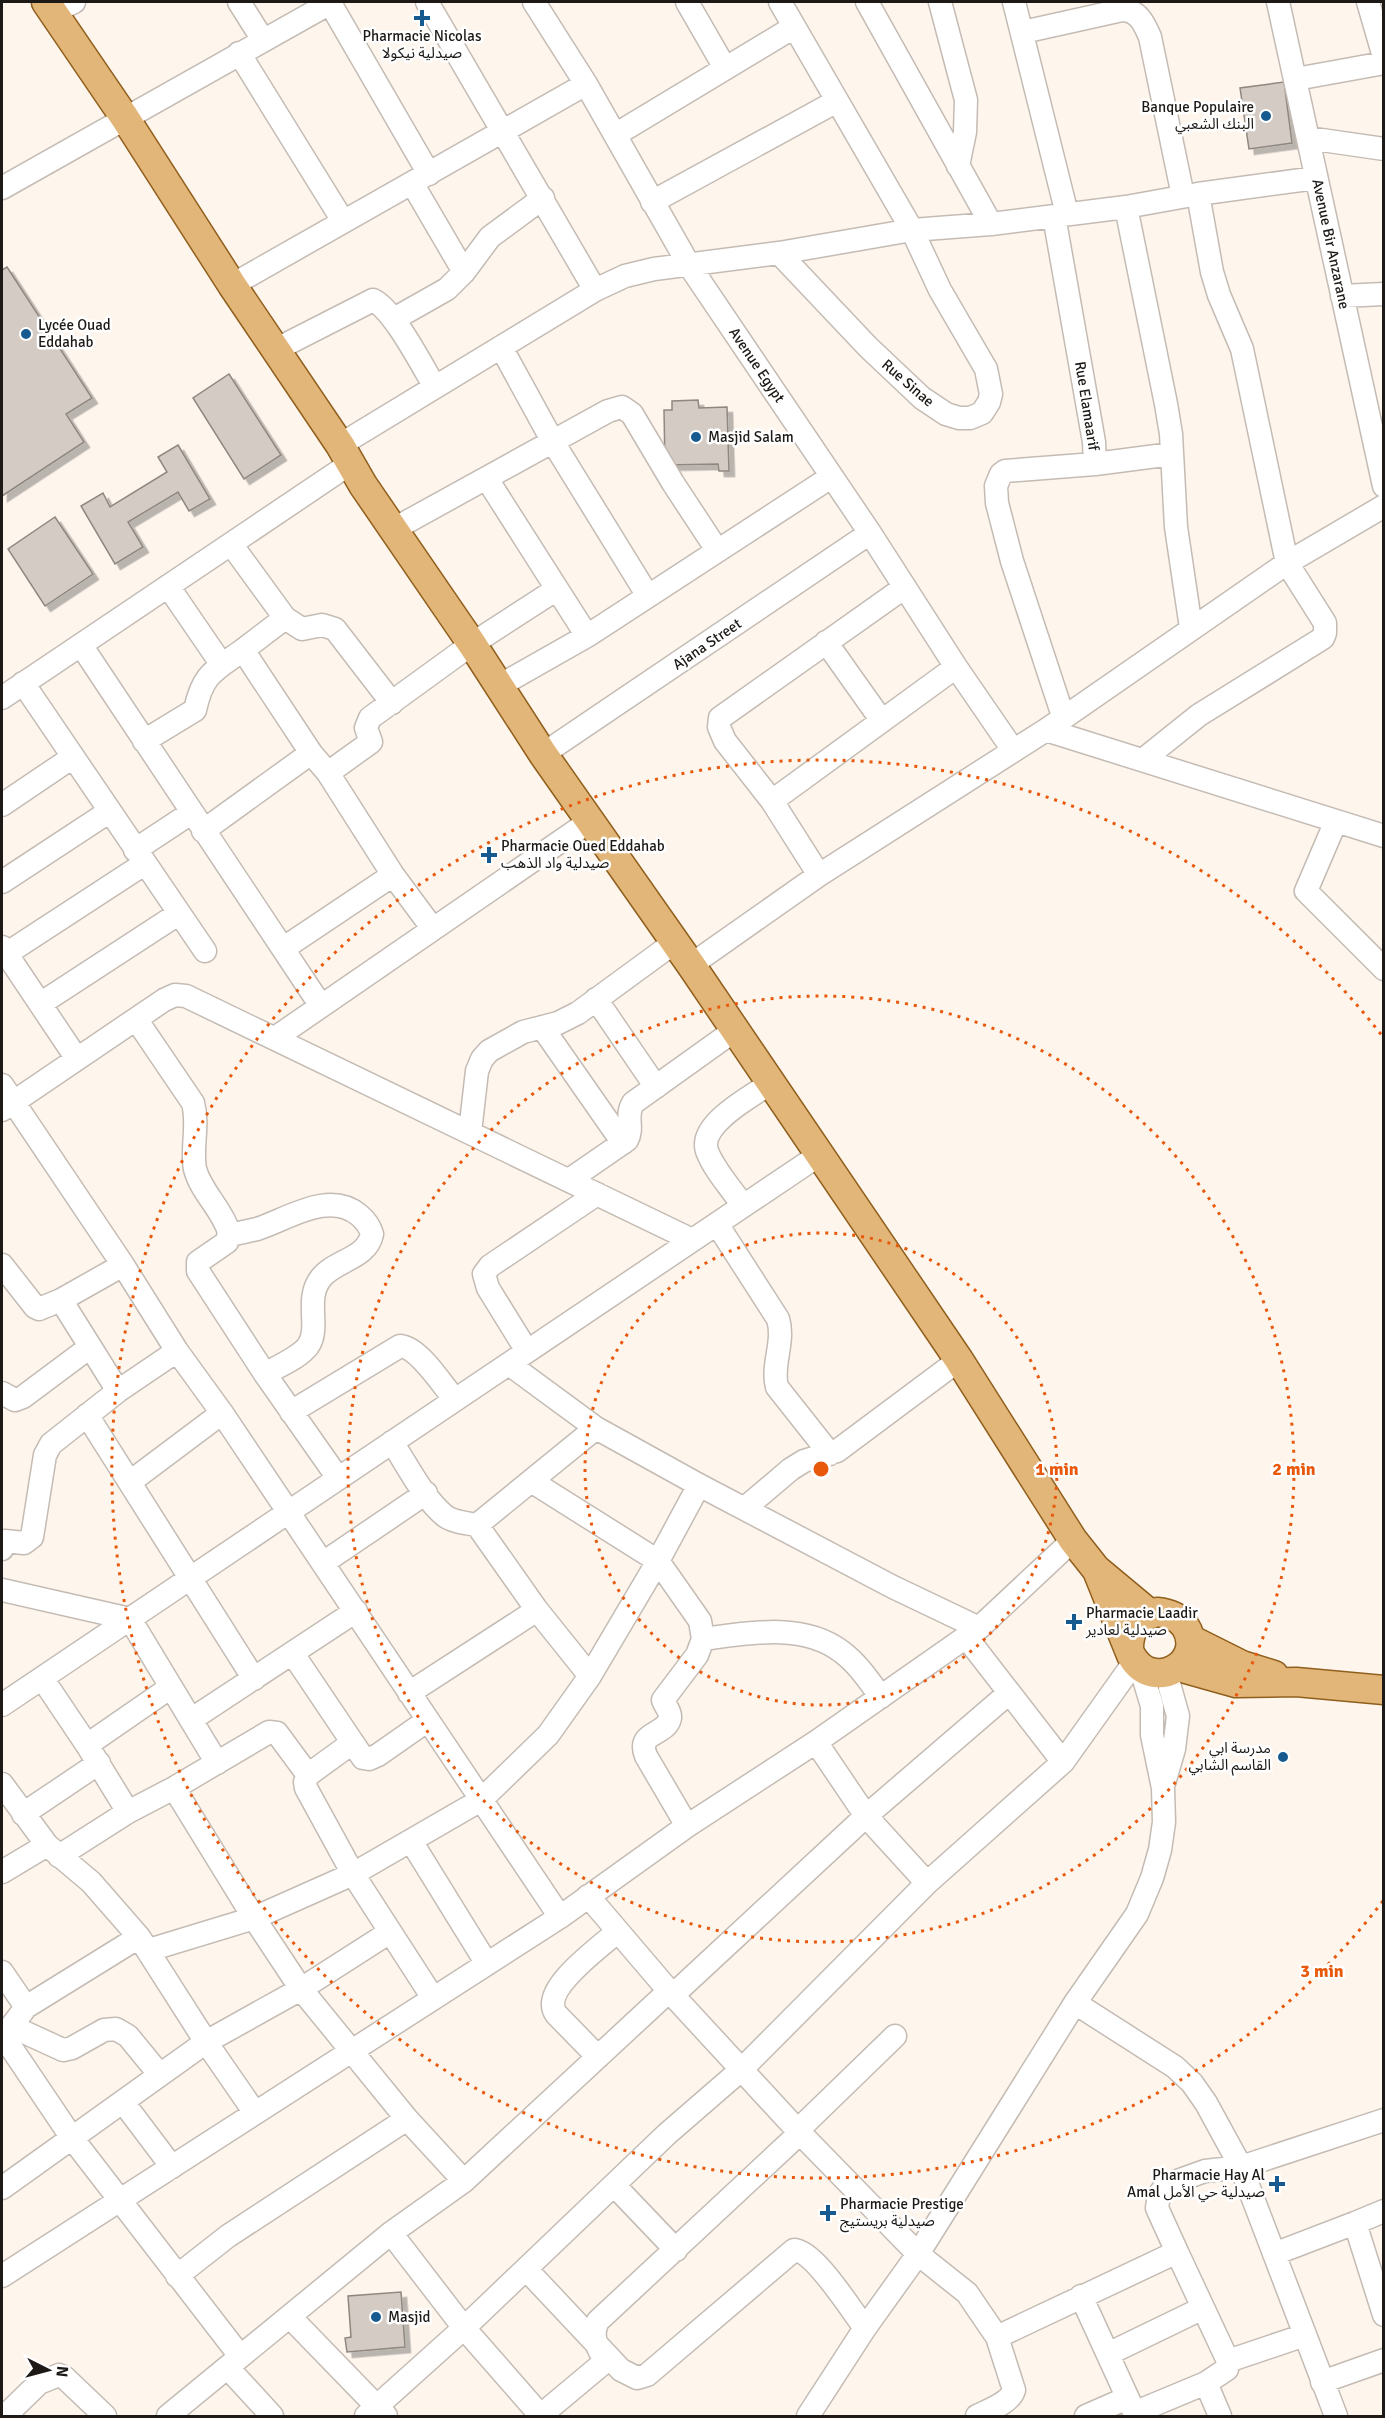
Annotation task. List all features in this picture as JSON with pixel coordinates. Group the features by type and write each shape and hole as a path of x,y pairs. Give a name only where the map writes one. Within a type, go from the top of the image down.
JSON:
{"main road":[{"path":"57,5 125,118 232,285 346,454 363,485 472,644 543,754 691,965 959,1360 1073,1540 1096,1569 1150,1663"},
{"path":"1096,1569 1149,1614"},
{"path":"1150,1663 1188,1656 1190,1638 1186,1628 1177,1618 1164,1613 1149,1614 1133,1627 1130,1634 1150,1663 1236,1683 1296,1682 1383,1690"},
{"path":"1190,1638 1242,1665 1296,1682"}],"street":[{"path":"239,2 263,40"},
{"path":"2,188 331,2 421,178 464,272"},
{"path":"427,2 595,290"},
{"name":"Avenue Egypt","path":"534,2 586,84 689,265 1013,750"},
{"path":"687,2 725,68"},
{"path":"780,2 912,230"},
{"path":"867,2 991,225"},
{"path":"940,2 966,100 964,132 958,166"},
{"name":"Rue Elamaarif","path":"1014,2 1023,32 1061,215 1094,442 1095,464 1005,471 1001,474 996,486 997,503 1055,723"},
{"name":"Avenue Bir Anzarane","path":"1278,2 1383,486"},
{"path":"1368,2 1383,57"},
{"path":"1023,32 1130,10 1138,15 1150,37 1212,272 1219,295 1242,349 1287,563 1325,623 1323,638 1209,708 1144,759"},
{"path":"615,135 794,27"},
{"path":"239,53 343,221"},
{"path":"1296,79 1383,63"},
{"path":"232,285 586,84"},
{"path":"652,202 837,101"},
{"path":"1308,138 1383,149"},
{"path":"2,698 231,544 435,387 595,290 625,276 912,230 991,225 1316,178"},
{"path":"394,319 447,289 464,272 490,237 543,198"},
{"path":"1126,207 1166,404 1172,454 1176,527 1191,628"},
{"name":"Rue Sinae","path":"779,253 868,347 922,398 952,416 976,417 989,402 990,384 986,369 940,290 912,230"},
{"path":"1342,296 1383,294"},
{"path":"275,350 372,300 379,303 394,319 435,387"},
{"path":"501,347 553,441 648,596"},
{"path":"394,529 613,409 626,408 632,414 673,483 717,550"},
{"path":"1095,464 1172,454"},
{"path":"499,686 587,636 831,477"},
{"path":"487,479 587,636"},
{"path":"691,965 819,875 1055,723 1287,563 1383,506"},
{"name":"Ajana Street","path":"543,754 870,533"},
{"path":"231,544 285,618 302,629 322,625 335,629 392,703"},
{"path":"168,586 222,664"},
{"path":"819,875 772,801 725,741 719,727 720,718 905,587"},
{"path":"328,773 371,742 366,728 367,721 472,644 557,589"},
{"path":"144,741 195,710 198,694 205,680 222,664 285,618"},
{"path":"826,642 882,721"},
{"path":"81,645 321,1006"},
{"path":"243,650 311,753 328,773 393,875 433,929"},
{"path":"772,801 956,667"},
{"path":"23,683 205,951"},
{"path":"1055,723 1144,759 1383,836"},
{"path":"77,1059 4,950 140,857 311,753"},
{"path":"2,805 73,757"},
{"path":"2,882 110,811"},
{"path":"275,1038 590,821"},
{"path":"1336,821 1306,891 1383,969"},
{"path":"284,948 393,875"},
{"path":"40,1004 178,914"},
{"path":"470,1132 477,1071 482,1059 495,1048 523,1032 568,1018 675,942"},
{"path":"560,1917 356,1611 222,1413 177,1351 123,1265 5,1099 77,1059 164,1000 175,995 186,996 693,1240"},
{"path":"597,999 656,1087"},
{"path":"136,1019 193,1103 196,1117 195,1167 200,1182 227,1225 230,1235 227,1242 201,1258 197,1267 202,1279 338,1478"},
{"path":"542,1027 623,1143"},
{"path":"569,1180 623,1143 631,1133 628,1115 631,1106 735,1030"},
{"path":"743,1206 708,1152 708,1134 714,1124 771,1083"},
{"path":"2,1705 819,1155"},
{"path":"597,1194 490,1266 484,1274 518,1357 596,1428 893,1587 973,1633 1009,1693 1064,1762"},
{"path":"230,1235 258,1228 321,1205 346,1207 359,1214 371,1229 372,1234 367,1248 326,1273 320,1280 313,1299 312,1337 308,1346 265,1374"},
{"path":"717,1224 778,1319 780,1332 775,1378 777,1387 830,1454"},
{"path":"5,1277 36,1308 41,1309 123,1265"},
{"path":"61,1300 118,1391"},
{"path":"291,1412 400,1346 411,1349 419,1356 455,1400"},
{"path":"2,1394 13,1399 20,1398 90,1347"},
{"path":"2,1549 5,1541 21,1544 31,1539 47,1451 51,1444 118,1391 177,1351"},
{"path":"745,1508 797,1465 812,1458 830,1454 959,1360"},
{"path":"130,1482 222,1413"},
{"path":"87,1415 255,1679"},
{"path":"392,1442 426,1493 445,1516 455,1521 477,1524 596,1428"},
{"path":"531,1481 658,1561 700,1621 703,1639 697,1655 665,1695 663,1702 670,1719 667,1724 646,1739 643,1746 646,1756 687,1826"},
{"path":"6,2035 26,2007 144,1944 254,1918 353,1874 481,1800 548,1735 590,1676 658,1561 699,1485"},
{"path":"323,1563 426,1493"},
{"path":"477,1524 537,1611 590,1676"},
{"path":"2,2274 119,2202 560,1917 687,1826 816,1742 973,1633 1073,1540"},
{"path":"2,1590 130,1619 217,1763"},
{"path":"192,1719 356,1611"},
{"path":"409,1693 537,1611"},
{"path":"703,1639 768,1632 813,1638 842,1651 865,1675 881,1697"},
{"path":"293,1654 363,1758 372,1758 428,1720"},
{"path":"291,2318 376,2413 667,2134 742,2069 927,1883 1064,1762 1150,1663"},
{"path":"808,2416 865,2328 918,2254 1075,2003 1137,1914 1152,1878 1160,1850 1164,1822 1163,1788 1152,1735 1150,1663"},
{"path":"42,1678 93,1754 128,1812"},
{"path":"23,1814 171,1687"},
{"path":"168,2416 291,2318 391,2234 464,2181 598,2056 866,1816 1009,1693"},
{"path":"2,1872 54,1851 174,1788 269,1732 274,1732 308,1774"},
{"path":"816,1742 866,1816 927,1883"},
{"path":"352,1743 308,1774 305,1785 353,1874 434,1998"},
{"path":"2,1784 23,1814 54,1851 91,1882 144,1944 206,2042 255,2113"},
{"path":"174,1788 254,1918 301,1989 407,2119 464,2181"},
{"path":"411,1840 487,1964"},
{"path":"588,1896 671,1993 799,2131 918,2254 967,2294 997,2337 1014,2390 1009,2409 977,2416"},
{"path":"598,2056 556,2014 552,2006 552,1999 561,1983 618,1931"},
{"path":"2,2188 206,2042 301,1989 390,1932"},
{"path":"2,1972 26,2007"},
{"path":"1075,2003 1175,2067 1192,2083 1206,2103 1241,2167 1336,2416"},
{"path":"6,2035 63,2050 72,2048 109,2028 119,2030 128,2036 160,2075"},
{"path":"6,2035 72,2138 177,2276 272,2416"},
{"path":"391,2234 464,2328 540,2416 601,2365 603,2357 596,2341 595,2328 598,2321 676,2250 895,2036"},
{"path":"123,2102 172,2167"},
{"path":"177,2276 228,2236 407,2119"},
{"path":"1086,2416 1133,2409 1206,2384 1224,2372 1228,2361 1157,2208 1159,2195 1166,2185 1205,2171 1241,2167 1383,2120"},
{"path":"614,2185 676,2250"},
{"path":"1274,2254 1383,2211"},
{"path":"1355,2223 1379,2287 1383,2314"},
{"path":"526,2269 625,2374 637,2378 644,2377 794,2250 803,2252 817,2265 865,2328"},
{"path":"997,2337 1177,2252"},
{"path":"1081,2296 1133,2409"},
{"path":"1108,2354 1203,2308"},
{"path":"1228,2361 1305,2335"},
{"path":"1322,2382 1383,2360"},
{"path":"6,2416 39,2383 59,2375 70,2382 105,2416"},
{"path":"1206,2384 1220,2416"}],"building":[{"name":"Banque Populaire البنك الشعبي","path":"1284,82 1292,143 1249,149 1240,88"},
{"name":"Lycée Ouad Eddahab","path":"7,267 92,398 66,414 84,442 2,496 2,270"},
{"path":"229,374 281,455 244,479 193,398"},
{"name":"Masjid Salam","path":"698,400 699,408 727,407 729,471 719,471 718,464 665,465 664,410 672,410 672,401"},
{"path":"178,445 210,499 189,511 178,492 128,522 143,547 115,564 81,506 103,493 110,507 167,472 158,457"},
{"path":"55,517 93,574 45,606 8,549"},
{"name":"Masjid","path":"401,2292 405,2347 347,2352 345,2338 351,2337 348,2296"}],"place":[{"name":"Pharmacie Nicolas صيدلية نيكولا","path":"422,18"},
{"name":"Banque Populaire البنك الشعبي","path":"1266,116"},
{"name":"Lycée Ouad Eddahab","path":"26,334"},
{"name":"Masjid Salam","path":"696,437"},
{"name":"Pharmacie Oued Eddahab صيدلية واد الذهب","path":"489,855"},
{"name":"Pharmacie Laadir صيدلية لعادير","path":"1074,1622"},
{"name":"مدرسة ابي القاسم الشابي","path":"1283,1757"},
{"name":"Pharmacie Hay Al Amal صيدلية حي الأمل","path":"1277,2184"},
{"name":"Pharmacie Prestige صيدلية بريستيج","path":"828,2213"},
{"name":"Masjid","path":"376,2317"}]}
